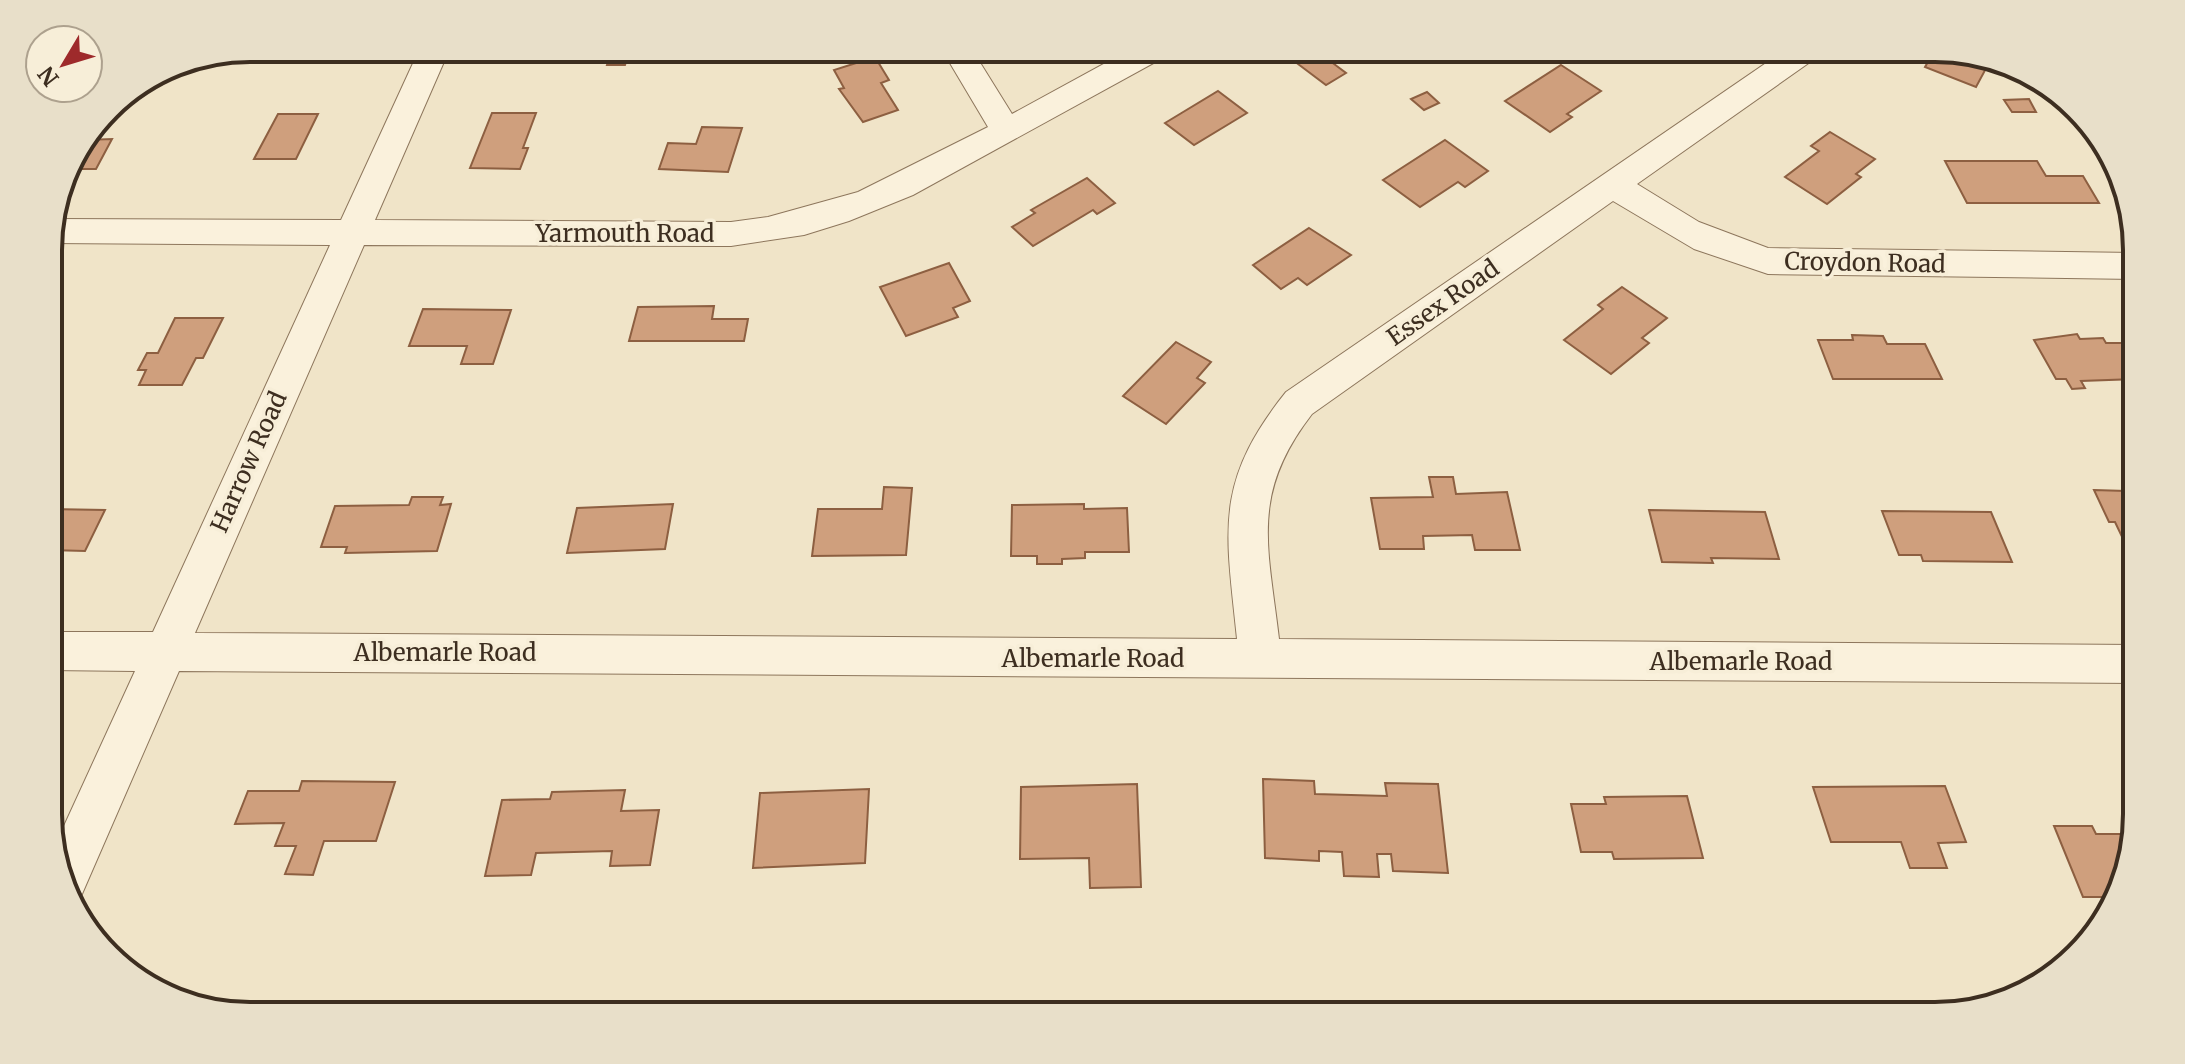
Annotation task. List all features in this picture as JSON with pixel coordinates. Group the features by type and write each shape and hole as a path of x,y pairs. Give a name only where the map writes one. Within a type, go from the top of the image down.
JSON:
{"street":[{"name":"Harrow Road","path":"69,867 429,62"},
{"path":"965,62 1007,131"},
{"name":"Yarmouth Road","path":"63,231 350,234 775,231 825,220 870,203 1132,62"},
{"name":"Essex Road","path":"1260,660 1251,540 1251,489 1271,437 1299,403 1789,62"},
{"name":"Croydon Road","path":"1614,185 1657,216 1697,238 1730,252 1768,261 2123,266"},
{"name":"Albemarle Road","path":"62,651 2123,664"}],"building":[{"path":"608,62 626,62 625,65 607,65"},
{"path":"859,62 878,62 889,80 881,83 898,110 863,122 839,89 844,88 834,70"},
{"path":"1295,62 1338,62 1334,64 1346,73 1326,85"},
{"path":"1928,62 1935,62 1985,70 1976,87 1925,67"},
{"path":"1561,65 1601,91 1567,114 1572,117 1550,132 1505,101"},
{"path":"1218,91 1247,113 1194,145 1165,123"},
{"path":"1427,92 1439,103 1424,110 1411,99"},
{"path":"2029,99 2036,112 2012,112 2004,100"},
{"path":"492,113 536,113 523,148 528,148 520,169 470,168"},
{"path":"278,114 318,114 296,159 254,159"},
{"path":"702,127 742,128 728,172 659,169 668,143 696,144"},
{"path":"1830,132 1875,159 1856,174 1861,177 1827,204 1785,177 1819,151 1811,146"},
{"path":"99,139 112,139 96,169 80,169 94,146"},
{"path":"1445,140 1488,171 1465,187 1458,182 1420,207 1383,180"},
{"path":"1945,161 2037,161 2046,176 2083,176 2099,203 1967,203"},
{"path":"1087,178 1115,203 1097,214 1093,210 1033,246 1012,227 1035,213 1031,210"},
{"path":"1309,228 1351,255 1307,285 1298,278 1281,289 1253,265"},
{"path":"949,263 970,301 953,308 958,317 906,336 880,287"},
{"path":"1622,287 1667,318 1642,338 1649,343 1611,374 1564,340 1603,309 1598,305"},
{"path":"714,306 712,319 748,319 744,341 629,341 638,307"},
{"path":"423,309 511,310 493,364 461,364 467,346 409,346"},
{"path":"175,318 223,318 203,358 196,358 182,385 139,385 146,370 138,370 147,353 158,353"},
{"path":"2077,334 2080,339 2103,338 2106,343 2123,343 2123,379 2081,381 2085,388 2072,389 2066,379 2056,379 2034,340"},
{"path":"1852,335 1883,336 1887,344 1925,344 1942,379 1833,379 1818,340 1853,340"},
{"path":"1176,342 1211,362 1197,378 1205,383 1166,424 1123,396"},
{"path":"1429,477 1453,477 1456,494 1507,492 1520,550 1475,550 1472,535 1423,536 1424,549 1380,549 1371,498 1433,497"},
{"path":"884,487 912,488 906,555 812,556 818,509 882,509"},
{"path":"2094,490 2123,491 2123,539 2115,522 2109,522"},
{"path":"412,497 443,497 440,505 451,504 437,551 345,553 347,547 321,547 335,506 409,505"},
{"path":"673,504 665,549 567,553 577,508"},
{"path":"1084,504 1084,509 1127,508 1129,552 1085,552 1085,558 1062,559 1062,564 1037,564 1037,556 1011,556 1012,505"},
{"path":"62,509 105,510 85,551 62,550"},
{"path":"1649,510 1765,512 1779,559 1711,558 1713,563 1662,562"},
{"path":"1882,511 1991,512 2012,562 1923,561 1921,555 1899,555"},
{"path":"1263,779 1314,781 1315,794 1387,796 1385,783 1438,784 1448,873 1393,871 1391,854 1377,854 1379,877 1344,876 1342,852 1319,851 1319,861 1265,858"},
{"path":"302,781 395,782 376,841 324,841 313,875 285,874 296,846 275,846 284,823 235,824 248,791 299,791"},
{"path":"1137,784 1141,887 1090,888 1089,858 1020,859 1021,787"},
{"path":"1945,786 1966,842 1938,843 1947,868 1910,868 1901,842 1831,842 1813,787"},
{"path":"869,789 865,863 753,868 760,793"},
{"path":"625,790 621,811 659,810 650,865 610,866 612,851 536,853 531,875 485,876 502,800 550,799 552,792"},
{"path":"1687,796 1703,858 1614,859 1612,852 1581,852 1571,804 1606,804 1604,797"},
{"path":"2054,826 2092,826 2096,834 2121,834 2113,874 2104,897 2083,897"}]}
